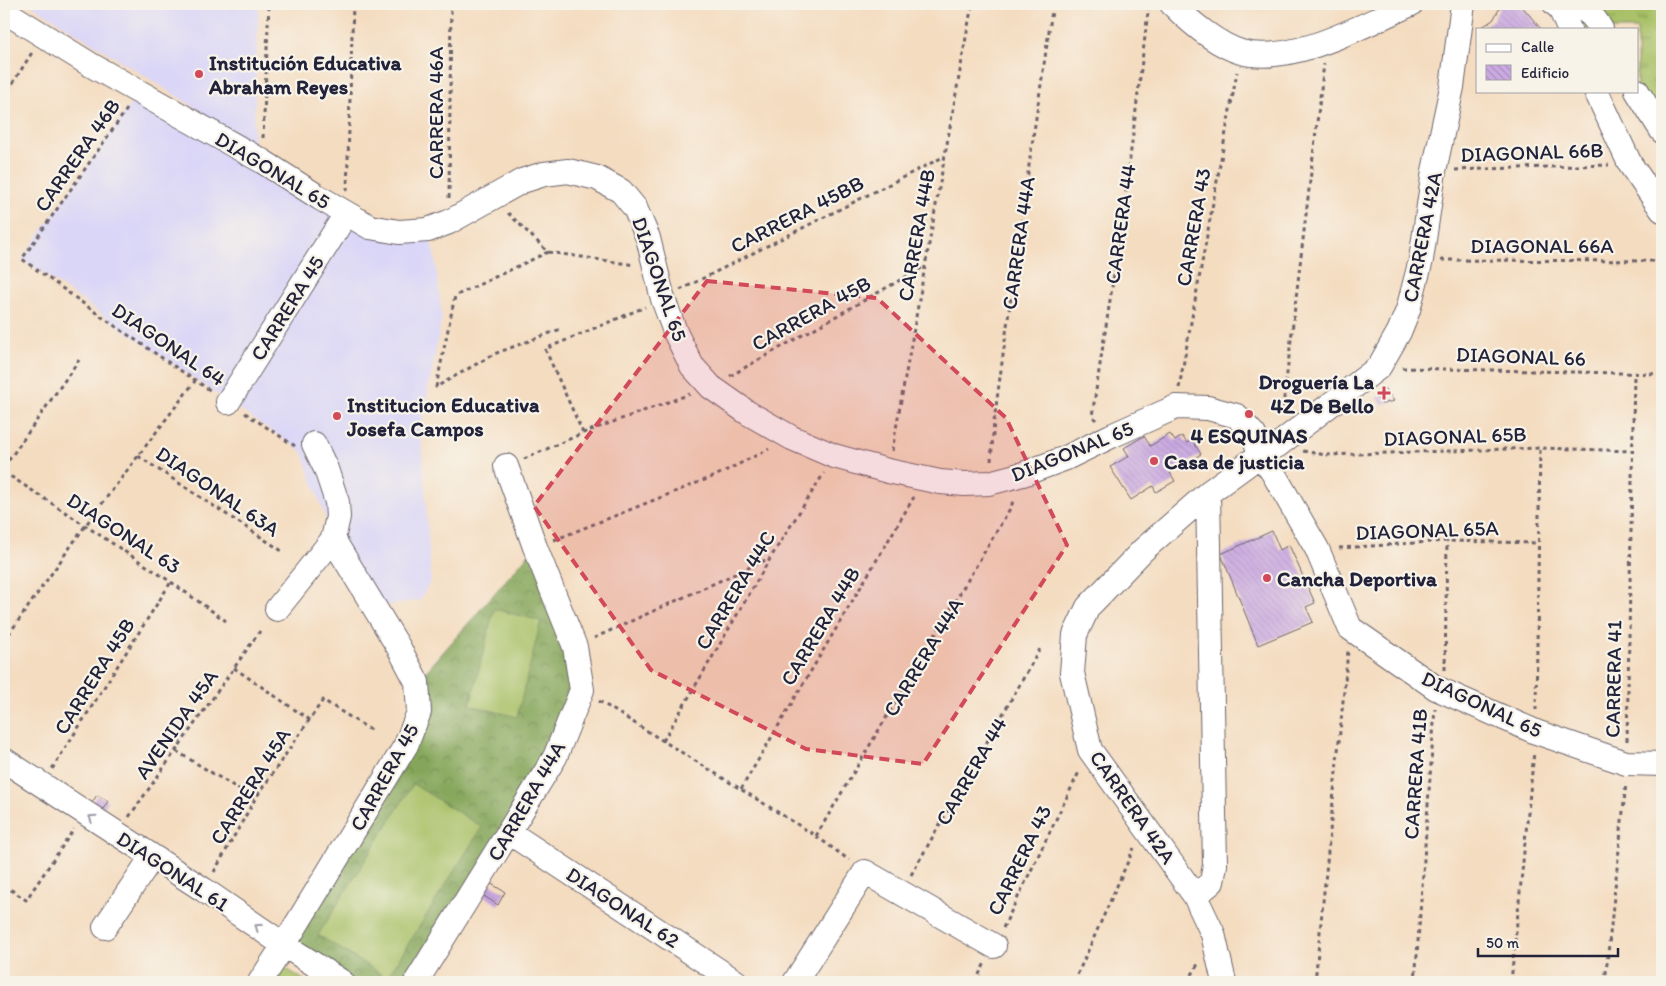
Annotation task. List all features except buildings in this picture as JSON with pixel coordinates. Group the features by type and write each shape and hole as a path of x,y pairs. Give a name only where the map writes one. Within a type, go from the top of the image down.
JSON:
{"street":[{"path":"1172,4 1189,21 1214,38 1240,52 1270,56 1326,41 1411,4"},
{"name":"CARRERA 42A","path":"1224,982 1213,934 1195,896 1090,750 1072,673 1075,635 1088,607 1143,550 1208,492 1269,450 1378,367 1400,332 1408,310 1421,260 1434,171 1452,87 1463,4"},
{"path":"1561,13 1570,6 1582,8 1594,16 1600,28"},
{"name":"DIAGONAL 65","path":"4,11 139,92 262,161 370,227 399,232 428,230 449,222 522,181 544,174 568,171 597,178 621,191 636,208 648,238 663,300 676,334 692,366 712,387 748,413 792,438 834,456 888,471 940,482 989,483 1023,474 1066,458 1176,407 1208,408 1237,416 1269,450 1272,471 1317,549 1350,628 1436,688 1536,732 1626,763 1662,764"},
{"path":"1596,92 1630,164 1662,210"},
{"path":"1637,92 1662,131"},
{"name":"CARRERA 45","path":"228,402 346,214"},
{"path":"277,609 333,539 338,517 337,502 326,469 308,448"},
{"path":"506,466 534,547 575,647 582,690"},
{"path":"1195,896 1212,882 1215,866 1208,492"},
{"name":"CARRERA 45","path":"260,982 406,745 419,712 417,682 399,648 333,539"},
{"name":"CARRERA 44A","path":"416,982 555,757 582,690"},
{"name":"DIAGONAL 61","path":"4,760 342,982"},
{"name":"DIAGONAL 62","path":"510,832 736,982"},
{"path":"105,927 152,857"},
{"path":"795,982 865,872 994,946"}],"path":[{"path":"262,161 268,4"},
{"path":"346,214 353,4"},
{"name":"CARRERA 46A","path":"449,222 450,4"},
{"name":"CARRERA 44B","path":"888,471 972,4"},
{"name":"CARRERA 44A","path":"989,483 996,411 1053,4"},
{"name":"CARRERA 44","path":"1111,436 1092,416 1122,223 1149,4"},
{"path":"4,97 43,36"},
{"path":"1269,450 1326,41"},
{"name":"CARRERA 43","path":"1176,407 1240,52"},
{"name":"CARRERA 46B","path":"22,259 139,92"},
{"name":"CARRERA 45BB","path":"583,433 545,349 663,300 945,156"},
{"name":"DIAGONAL 66B","path":"1434,171 1630,164"},
{"path":"492,197 548,252"},
{"path":"561,330 494,354 436,387 455,296 548,252 655,268"},
{"name":"DIAGONAL 64","path":"22,259 195,381 308,448"},
{"name":"DIAGONAL 66A","path":"1421,260 1662,261"},
{"name":"CARRERA 45B","path":"506,466 583,433 712,387 925,266"},
{"path":"4,467 79,360"},
{"name":"DIAGONAL 66","path":"1378,367 1662,374"},
{"name":"CARRERA 41","path":"1605,982 1626,793 1634,374"},
{"path":"4,641 85,526 195,381"},
{"path":"534,547 717,475 792,438"},
{"name":"DIAGONAL 65B","path":"1269,450 1326,455 1540,448 1634,451"},
{"name":"DIAGONAL 63A","path":"138,456 282,551"},
{"name":"CARRERA 44C","path":"663,740 771,557 834,456"},
{"name":"DIAGONAL 63","path":"4,472 171,582 226,622"},
{"name":"CARRERA 44A","path":"816,836 1011,507 1023,474"},
{"name":"CARRERA 44B","path":"741,789 925,479"},
{"name":"DIAGONAL 65A","path":"1317,549 1447,541 1538,543"},
{"name":"CARRERA 41B","path":"1416,982 1436,688 1445,676 1447,541"},
{"path":"575,647 771,557"},
{"name":"CARRERA 45B","path":"41,786 171,582"},
{"path":"1315,982 1350,628"},
{"name":"AVENIDA 45A","path":"117,834 260,631"},
{"name":"CARRERA 44","path":"901,893 1040,648"},
{"path":"234,668 310,720"},
{"path":"582,690 816,836 865,872"},
{"name":"CARRERA 45A","path":"204,890 256,800 323,700 372,731"},
{"name":"CARRERA 43","path":"975,982 1090,750"},
{"path":"176,751 256,800"},
{"path":"4,885 26,900 84,813"},
{"path":"1074,982 1145,825"}],"highlighted area":[{"path":"707,281 877,298 1006,418 1067,545 923,764 806,749 651,670 534,506"}],"shaded area":[{"name":"Institución Educativa Abraham Reyes","path":"30,4 259,4 253,144"},
{"path":"139,92 346,214 428,230 435,257 442,317 421,430 431,580 420,600 374,608 333,539 302,451 22,259"}],"green space":[{"path":"1556,4 1662,4 1662,115 1638,92 1638,28 1569,28"},
{"path":"535,547 582,690 416,982 342,982 284,945 406,745 417,682"},
{"path":"494,609 541,621 517,717 470,705"},
{"path":"413,784 482,827 387,978 318,935"},
{"path":"282,966 307,982 272,982"}],"place":[{"name":"Institución Educativa Abraham Reyes","path":"199,74"},
{"name":"Droguería La 4Z De Bello","path":"1384,393"},
{"name":"4 ESQUINAS","path":"1249,414"},
{"name":"Institucion Educativa Josefa Campos","path":"337,416"},
{"name":"Casa de justicia","path":"1154,461"},
{"name":"Cancha Deportiva","path":"1267,578"}]}
